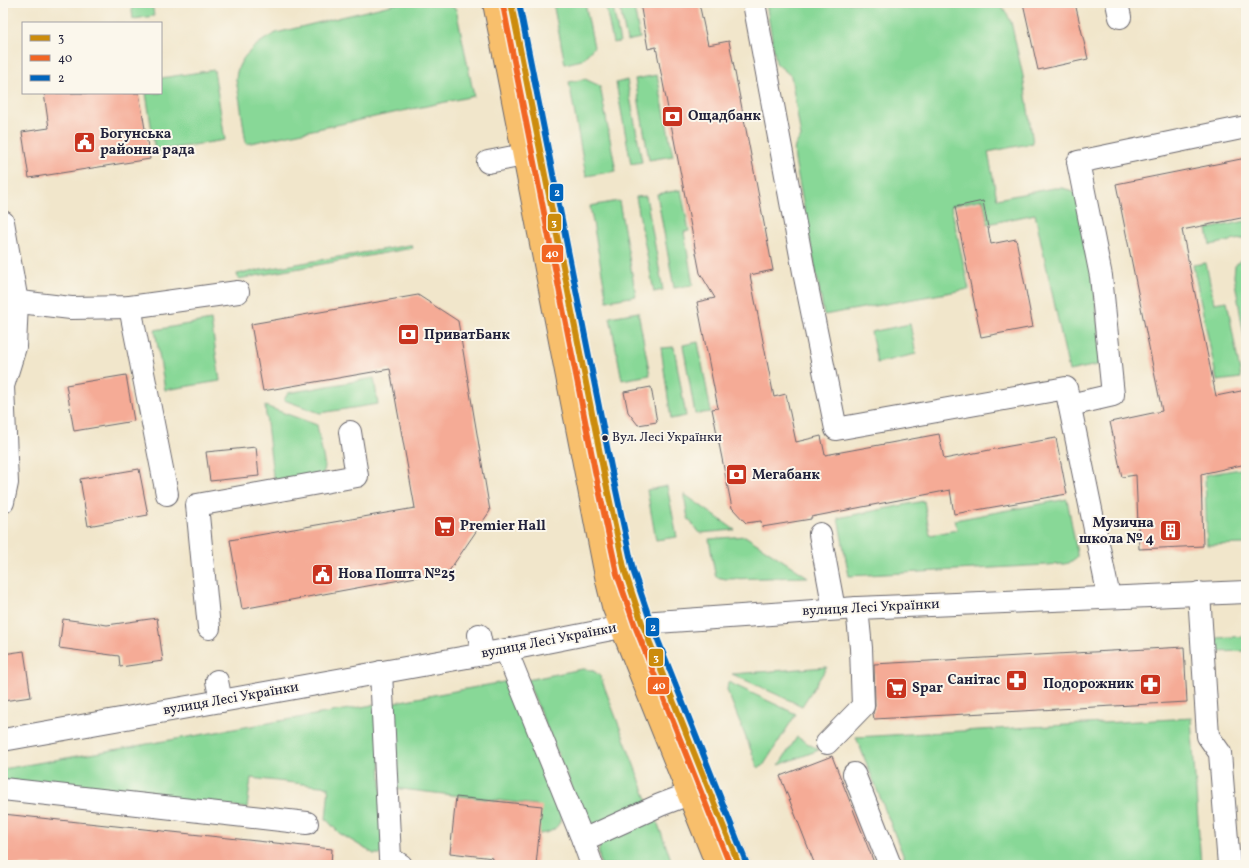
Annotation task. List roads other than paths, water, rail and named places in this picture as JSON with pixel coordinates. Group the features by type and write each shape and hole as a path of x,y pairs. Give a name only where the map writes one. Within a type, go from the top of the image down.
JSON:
{"main road":[{"path":"494,3 613,606 717,865"},
{"path":"511,3 603,469 625,572 642,623 739,865"}],"street":[{"path":"754,3 803,265 836,429 1066,388 1109,596"},
{"path":"1070,405 1113,395 1101,276 1078,162 1246,127"},
{"path":"488,162 524,155"},
{"path":"3,222 15,347 3,386 7,483 3,502"},
{"path":"10,301 71,308 130,307 238,292"},
{"path":"130,307 167,494"},
{"path":"209,628 197,505 357,476 350,432"},
{"path":"820,534 834,609"},
{"name":"вулиця Лесі Українки","path":"3,740 219,691 381,672 481,644 506,650 642,623 834,609 1109,596 1246,592"},
{"path":"1199,593 1208,736 1220,753 1229,865"},
{"path":"827,743 864,706 857,608"},
{"path":"506,650 592,865"},
{"path":"381,672 390,858 401,865"},
{"path":"854,774 890,865"},
{"path":"3,789 307,823"},
{"path":"582,840 660,805 689,794"}],"place":[{"name":"Ощадбанк","path":"672,116"},
{"name":"Богунська районна рада","path":"85,142"},
{"name":"ПриватБанк","path":"409,335"},
{"name":"Вул. Лесі Українки","path":"605,438"},
{"name":"Мегабанк","path":"737,475"},
{"name":"Premier Hall","path":"445,526"},
{"name":"Музична школа № 4","path":"1170,531"},
{"name":"Нова Пошта №25","path":"322,574"},
{"name":"Санітас","path":"1016,680"},
{"name":"Подорожник","path":"1150,684"},
{"name":"Spar","path":"896,688"}]}
